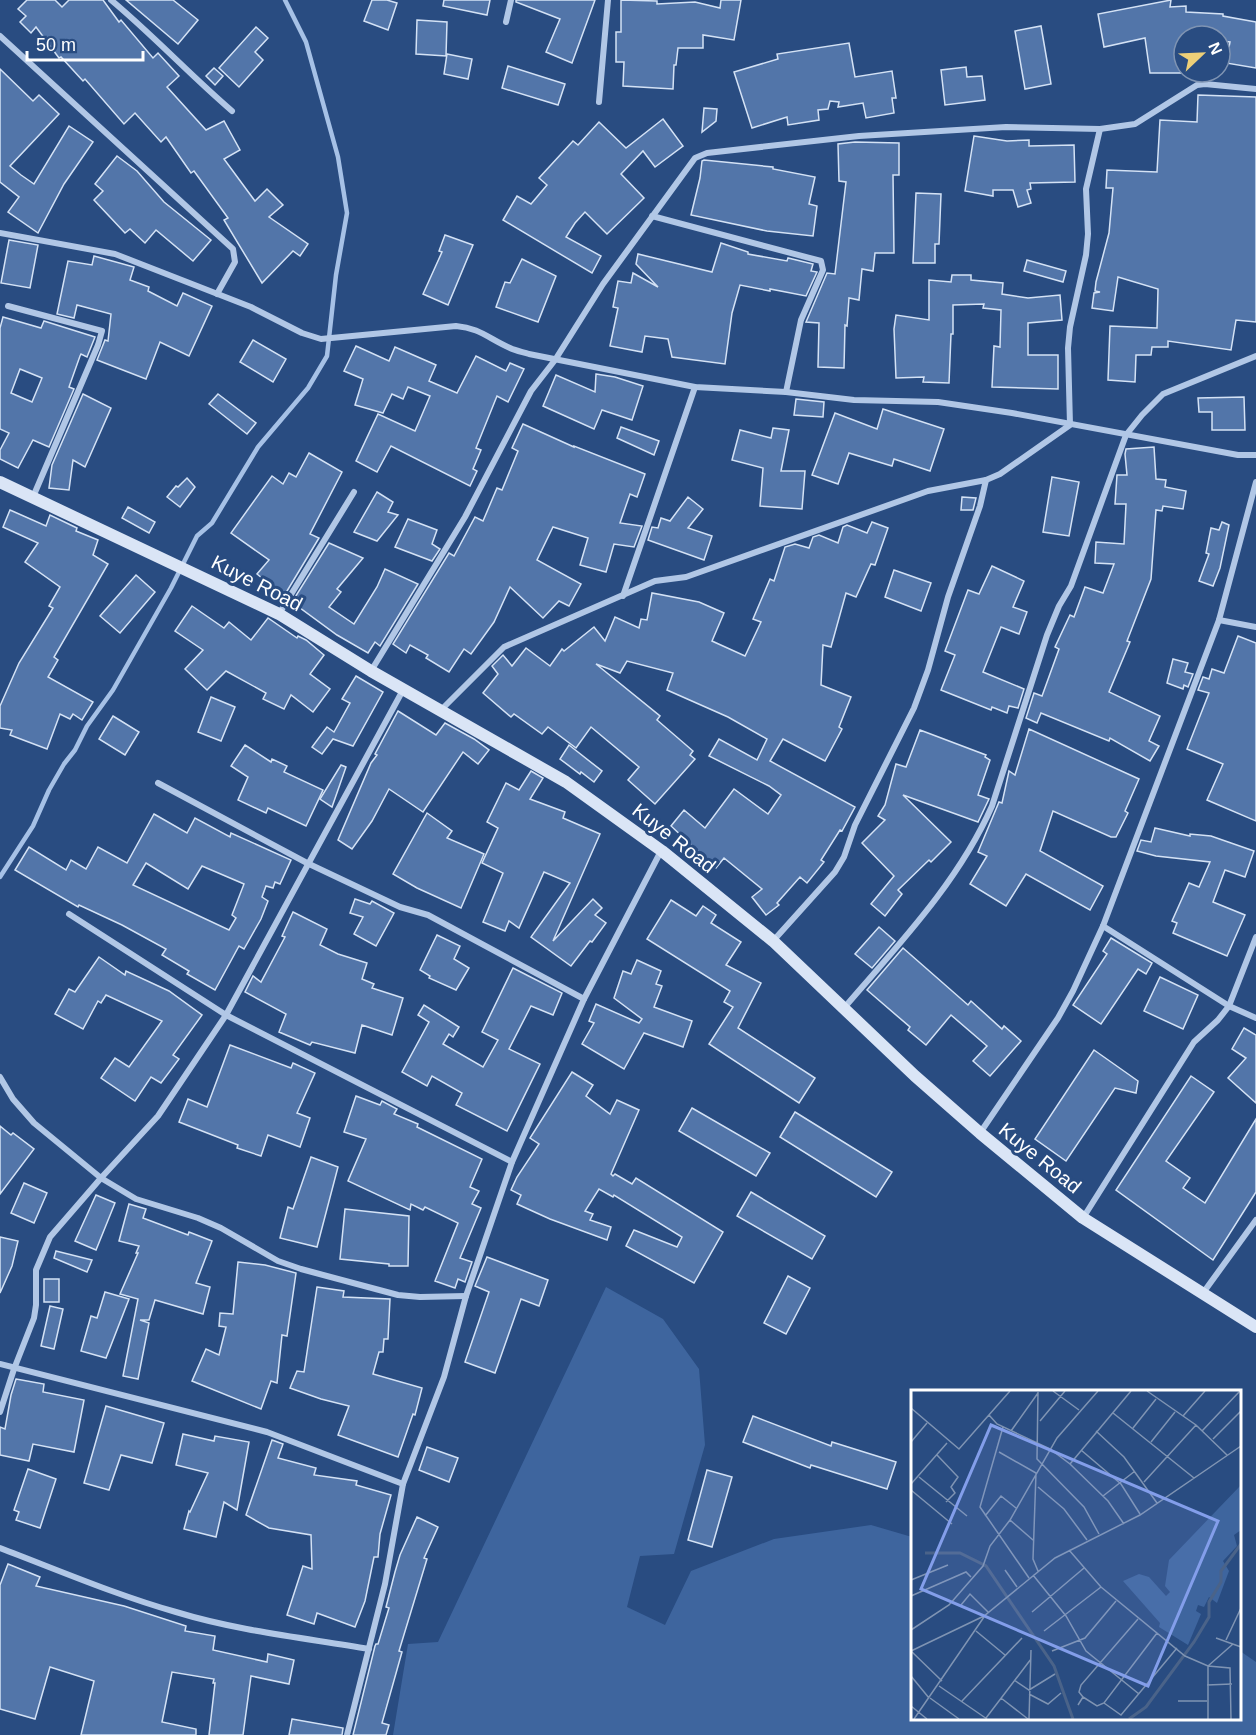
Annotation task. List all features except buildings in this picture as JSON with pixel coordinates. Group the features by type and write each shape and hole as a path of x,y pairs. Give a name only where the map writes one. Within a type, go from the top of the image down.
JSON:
{"street":[{"path":"111,0 232,111"},
{"path":"506,22 511,0"},
{"path":"599,102 608,0"},
{"path":"0,36 233,249 235,262 217,294"},
{"path":"371,671 465,517 531,391 555,360 603,284 695,158 707,153 859,136 1006,127 1100,129 1135,124 1197,86 1205,84 1256,89"},
{"path":"1070,425 1068,348 1070,327 1086,255 1088,234 1086,189 1100,129"},
{"path":"652,216 821,261 823,270 801,320 786,392"},
{"path":"0,233 115,254 251,307 302,333 321,339 456,326 469,327 483,332 510,348 555,360 695,387 786,392 854,400 938,402 1012,413 1238,455 1256,455"},
{"path":"8,306 102,331 33,497"},
{"path":"844,1008 920,921 981,831 996,796 1047,635 1059,606 1071,586 1126,435 1163,394 1256,356"},
{"path":"623,596 695,387"},
{"path":"441,710 504,647 655,581 686,577 928,490 986,480 1000,474 1070,425"},
{"path":"773,941 835,872 844,856 855,825 914,708 928,670 948,597 980,506 986,480"},
{"path":"980,1133 1059,1018 1103,926 1219,621 1256,482"},
{"name":"Kuye Road","path":"1,483 279,614 371,671 566,782 662,850 773,941 980,1133 1083,1218 1256,1327"},
{"path":"279,614 354,492"},
{"path":"1219,621 1256,627"},
{"path":"0,1412 14,1368 34,1318 36,1270 51,1237 158,1116 226,1015 403,689"},
{"path":"158,783 308,863 400,907 428,915 584,999"},
{"path":"347,1735 385,1584 403,1484 444,1377 466,1296 512,1162 584,999 662,850"},
{"path":"69,914 226,1015 512,1162"},
{"path":"1103,926 1229,1006 1256,1018"},
{"path":"1083,1218 1194,1042 1218,1020 1229,1006 1256,937"},
{"path":"0,1077 13,1099 34,1123 101,1178 136,1199 198,1218 221,1228 278,1261 302,1269 398,1294 420,1297 466,1296"},
{"path":"1203,1293 1256,1220"},
{"path":"0,1364 250,1427 403,1484"},
{"path":"0,1548 134,1599 219,1624 369,1649"}],"shaded area":[{"path":"606,1287 663,1319 699,1369 705,1445 674,1554 640,1556 627,1607 665,1625 691,1571 774,1539 871,1525 911,1537 911,1720 1241,1720 1241,1652 1256,1662 1256,1735 393,1735 408,1644 438,1642"}],"waterway":[{"path":"0,877 33,826 64,764 75,750 87,726 113,690 171,588 197,536 212,523 258,447 308,388 327,356 336,275 347,213 338,157 306,42 285,0"}]}
